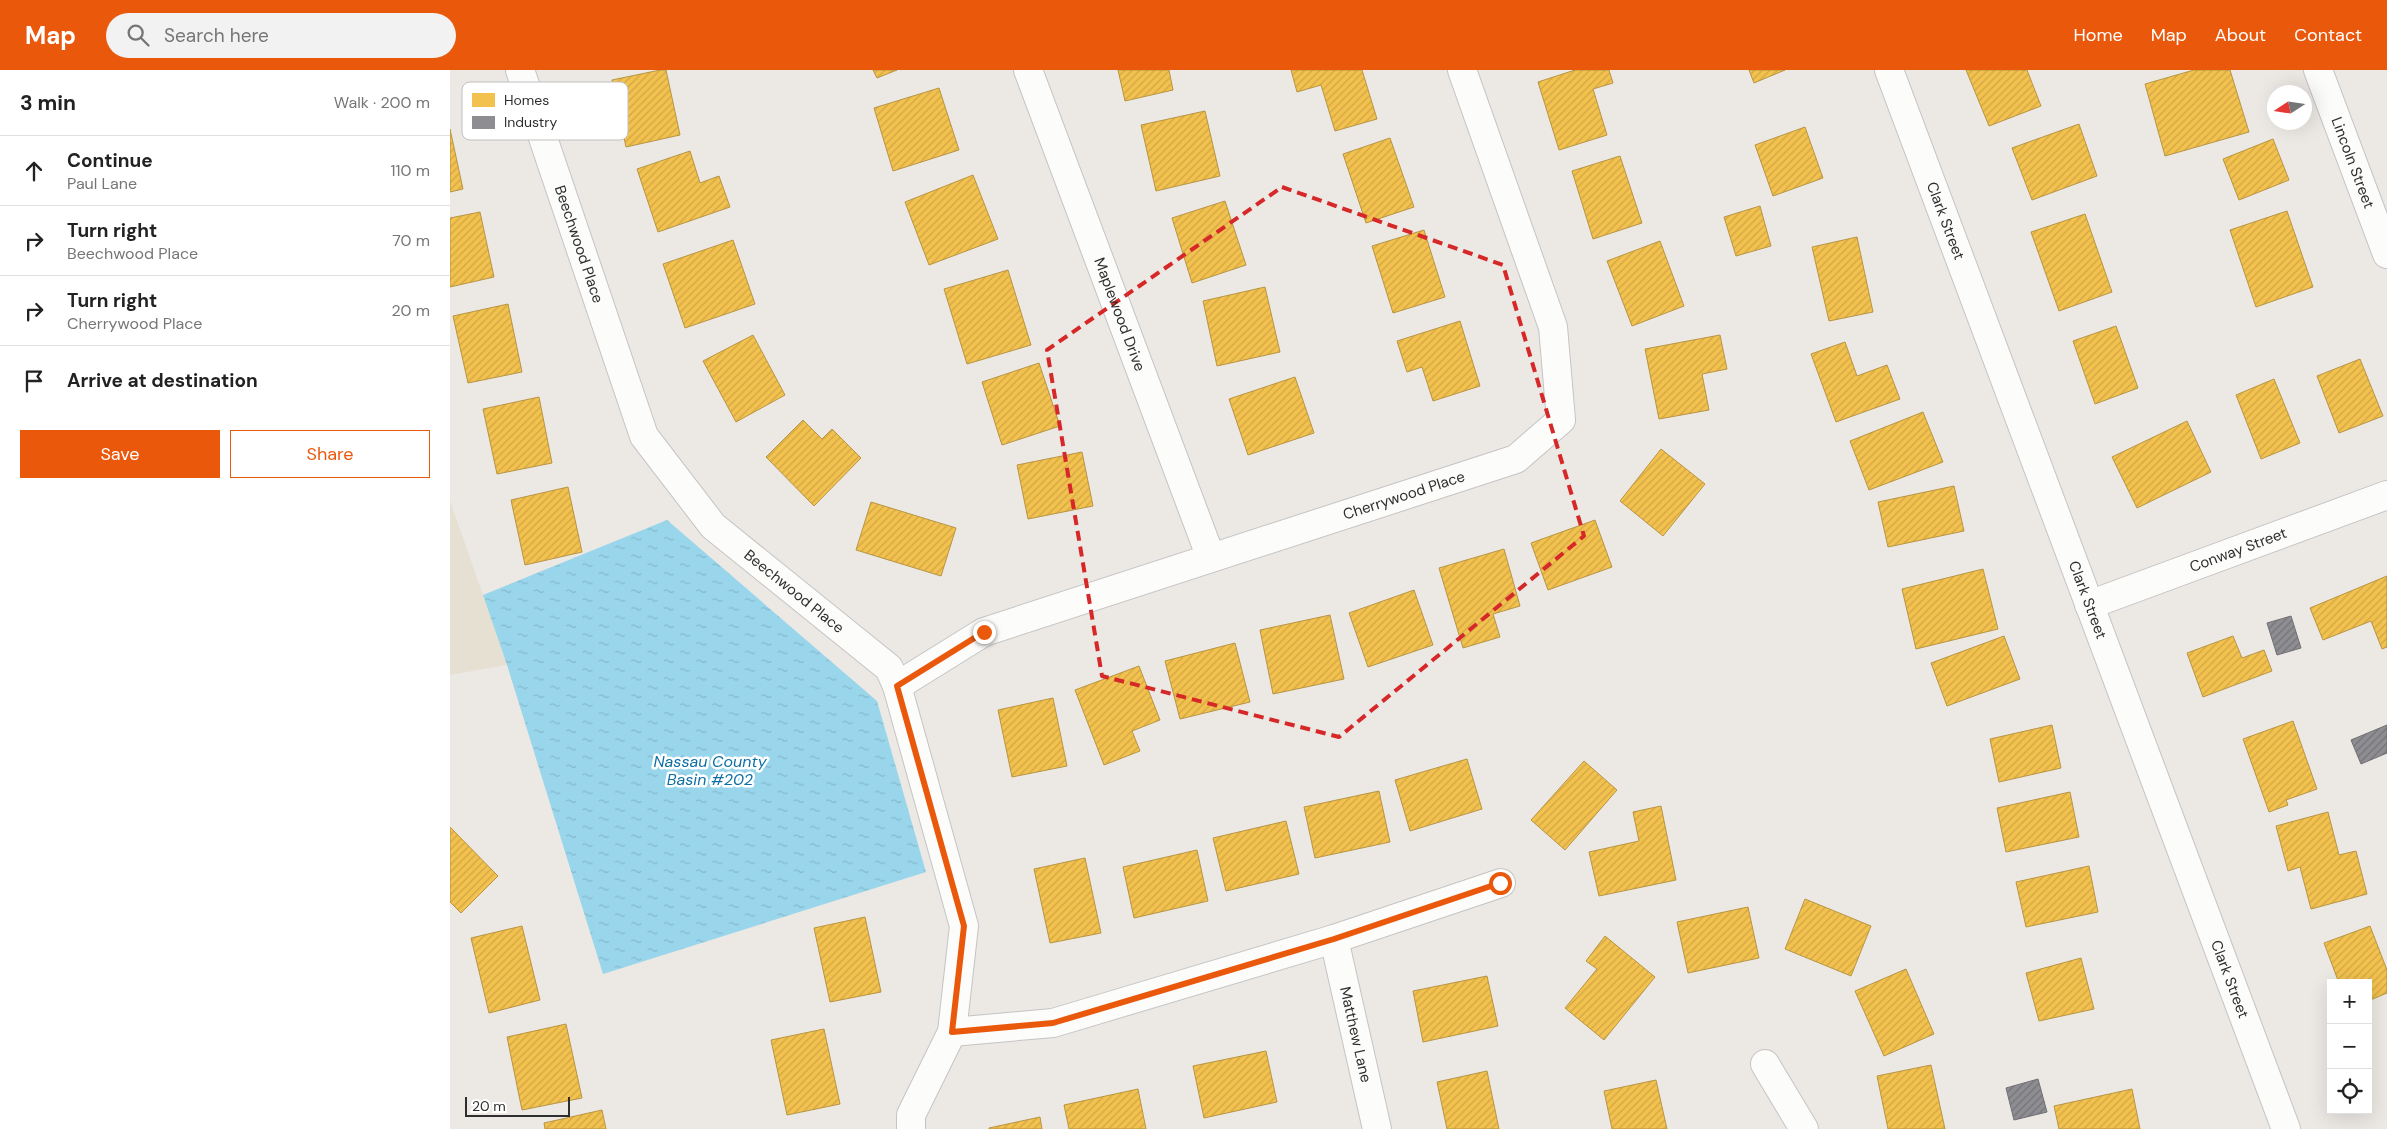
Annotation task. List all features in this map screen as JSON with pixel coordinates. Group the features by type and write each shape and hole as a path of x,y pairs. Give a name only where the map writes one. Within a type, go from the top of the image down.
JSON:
{"street":[{"name":"Beechwood Place","path":"520,70 524,82"},
{"name":"Maplewood Drive","path":"1028,70 1211,558"},
{"name":"Cherrywood Place","path":"897,686 984,632 1516,459 1561,420 1553,327 1462,70"},
{"name":"Clark Street","path":"1890,70 2286,1129"},
{"name":"Lincoln Street","path":"2318,70 2387,254"},
{"name":"Beechwood Place","path":"544,140 644,436 713,526 889,668 897,686 964,926 952,1032 911,1115 911,1129"},
{"name":"Conway Street","path":"2089,605 2387,494"},
{"path":"952,1032 1053,1023 1334,939 1500,883"},
{"name":"Matthew Lane","path":"1334,939 1377,1129"},
{"path":"1765,1064 1804,1129"}],"highlighted area":[{"path":"1282,187 1503,265 1584,536 1339,737 1102,676 1047,350"}],"shaded area":[{"path":"450,501 507,665 450,675"}],"water":[{"name":"Nassau County Basin #202","path":"667,520 877,701 926,872 603,974 507,665 483,595"}],"building: Homes":[{"path":"666,70 680,135 626,147 625,140 628,140 628,82 612,82 612,80"},
{"path":"873,70 897,70 877,78"},
{"path":"1118,70 1169,70 1173,90 1125,101"},
{"path":"1291,70 1362,70 1377,119 1335,131 1321,85 1297,92"},
{"path":"1575,70 1609,70 1613,83 1593,89 1607,135 1559,150 1538,82"},
{"path":"1749,70 1785,70 1754,83"},
{"path":"1966,70 2027,70 2041,106 1989,126"},
{"path":"2194,70 2230,70 2249,132 2165,156 2145,84"},
{"path":"939,88 959,150 893,171 874,108"},
{"path":"1205,111 1220,176 1156,191 1141,125"},
{"path":"2079,124 2097,176 2032,200 2012,148"},
{"path":"1805,127 1823,178 1773,196 1755,145"},
{"path":"450,129 463,189 450,192"},
{"path":"1390,138 1414,207 1366,223 1343,154"},
{"path":"2273,139 2289,180 2239,200 2223,159"},
{"path":"690,151 700,183 719,176 730,207 658,232 637,169"},
{"path":"1620,156 1642,223 1593,239 1572,171"},
{"path":"973,175 998,239 929,265 905,202"},
{"path":"1225,201 1246,265 1192,283 1172,218"},
{"path":"1760,206 1771,246 1736,256 1724,217"},
{"path":"2287,211 2313,287 2256,307 2230,230"},
{"path":"480,212 494,277 450,287 450,218"},
{"path":"2085,214 2112,292 2059,311 2031,232"},
{"path":"1424,230 1445,297 1393,313 1372,246"},
{"path":"1857,237 1873,312 1829,321 1812,247"},
{"path":"733,240 755,304 685,328 663,264"},
{"path":"1660,241 1684,306 1632,326 1607,261"},
{"path":"1008,270 1031,345 967,364 944,289"},
{"path":"1265,287 1280,352 1217,366 1203,301"},
{"path":"508,304 522,372 468,383 453,316"},
{"path":"1460,321 1480,386 1433,401 1422,367 1407,372 1397,341"},
{"path":"2116,326 2138,388 2095,404 2073,341"},
{"path":"753,335 785,395 736,422 703,361"},
{"path":"1720,335 1727,369 1702,374 1709,410 1659,419 1645,349"},
{"path":"1845,342 1857,376 1887,365 1900,399 1836,422 1811,354"},
{"path":"2360,359 2383,416 2339,433 2317,376"},
{"path":"1039,363 1060,426 1002,445 982,382"},
{"path":"1295,377 1314,433 1248,455 1229,399"},
{"path":"2274,379 2300,443 2261,459 2236,395"},
{"path":"539,397 552,463 497,474 483,409"},
{"path":"1923,412 1943,462 1869,490 1850,441"},
{"path":"803,420 822,439 832,429 861,458 814,506 766,457"},
{"path":"2187,421 2211,472 2137,508 2112,457"},
{"path":"1661,449 1705,484 1663,536 1620,501"},
{"path":"1082,452 1093,506 1028,519 1017,465"},
{"path":"1954,486 1964,531 1888,547 1878,502"},
{"path":"568,487 582,552 525,565 511,500"},
{"path":"871,502 956,528 941,576 856,550"},
{"path":"1595,520 1612,567 1548,590 1531,543"},
{"path":"1504,549 1520,606 1493,614 1500,637 1463,648 1439,568"},
{"path":"1983,569 1998,629 1916,649 1902,589"},
{"path":"2387,576 2387,647 2382,649 2371,621 2323,640 2310,608"},
{"path":"1414,590 1433,645 1368,667 1349,613"},
{"path":"1330,615 1344,679 1273,694 1260,630"},
{"path":"2004,636 2020,679 1947,706 1931,663"},
{"path":"2233,636 2242,658 2264,650 2272,671 2203,697 2187,653"},
{"path":"1235,643 1250,702 1180,719 1165,661"},
{"path":"1139,666 1160,720 1132,731 1140,751 1104,765 1075,690"},
{"path":"1053,698 1067,766 1012,777 998,710"},
{"path":"2293,721 2317,789 2286,800 2288,805 2269,812 2243,739"},
{"path":"2052,725 2061,768 1999,782 1990,739"},
{"path":"1467,759 1482,809 1410,831 1395,780"},
{"path":"1584,761 1617,790 1565,850 1531,820"},
{"path":"1379,791 1390,842 1315,858 1304,807"},
{"path":"2070,792 2079,837 2006,852 1997,808"},
{"path":"1661,806 1676,880 1599,896 1589,852 1639,841 1633,812"},
{"path":"2328,812 2339,855 2356,851 2367,894 2311,909 2300,867 2288,871 2276,826"},
{"path":"1286,821 1299,874 1226,891 1213,838"},
{"path":"450,827 498,876 461,913 450,902"},
{"path":"1197,850 1208,901 1134,918 1123,867"},
{"path":"1085,858 1101,933 1050,943 1034,869"},
{"path":"2089,866 2098,912 2026,927 2016,882"},
{"path":"1805,899 1871,926 1851,976 1785,949"},
{"path":"1748,907 1759,958 1688,973 1677,922"},
{"path":"865,917 881,992 830,1002 814,928"},
{"path":"522,926 540,1000 489,1013 471,938"},
{"path":"2370,926 2387,970 2387,993 2372,999 2372,979 2338,979 2324,943"},
{"path":"1605,936 1655,977 1604,1040 1565,1008 1597,969 1586,961"},
{"path":"2081,958 2094,1009 2039,1021 2026,973"},
{"path":"1906,969 1934,1034 1884,1056 1855,991"},
{"path":"1487,976 1498,1026 1423,1042 1413,991"},
{"path":"566,1024 582,1098 522,1110 507,1037"},
{"path":"824,1029 840,1104 787,1115 771,1040"},
{"path":"1266,1051 1277,1102 1204,1118 1193,1066"},
{"path":"1931,1065 1945,1129 1888,1129 1877,1076"},
{"path":"1487,1071 1499,1129 1447,1129 1437,1082"},
{"path":"1656,1080 1667,1129 1612,1129 1604,1091"},
{"path":"1138,1089 1146,1129 1069,1129 1064,1105"},
{"path":"2132,1089 2140,1129 2059,1129 2054,1106"},
{"path":"602,1110 606,1129 545,1129 544,1123"},
{"path":"1040,1117 1042,1129 989,1129 989,1128"}],"building: Industry":[{"path":"2291,616 2301,648 2277,655 2267,623"},
{"path":"2387,725 2387,753 2361,764 2351,740"},
{"path":"2038,1079 2047,1112 2014,1120 2006,1088"}],"route":[{"path":"984,632 897,686 964,926 952,1032 1053,1023 1334,939 1500,883"}]}
